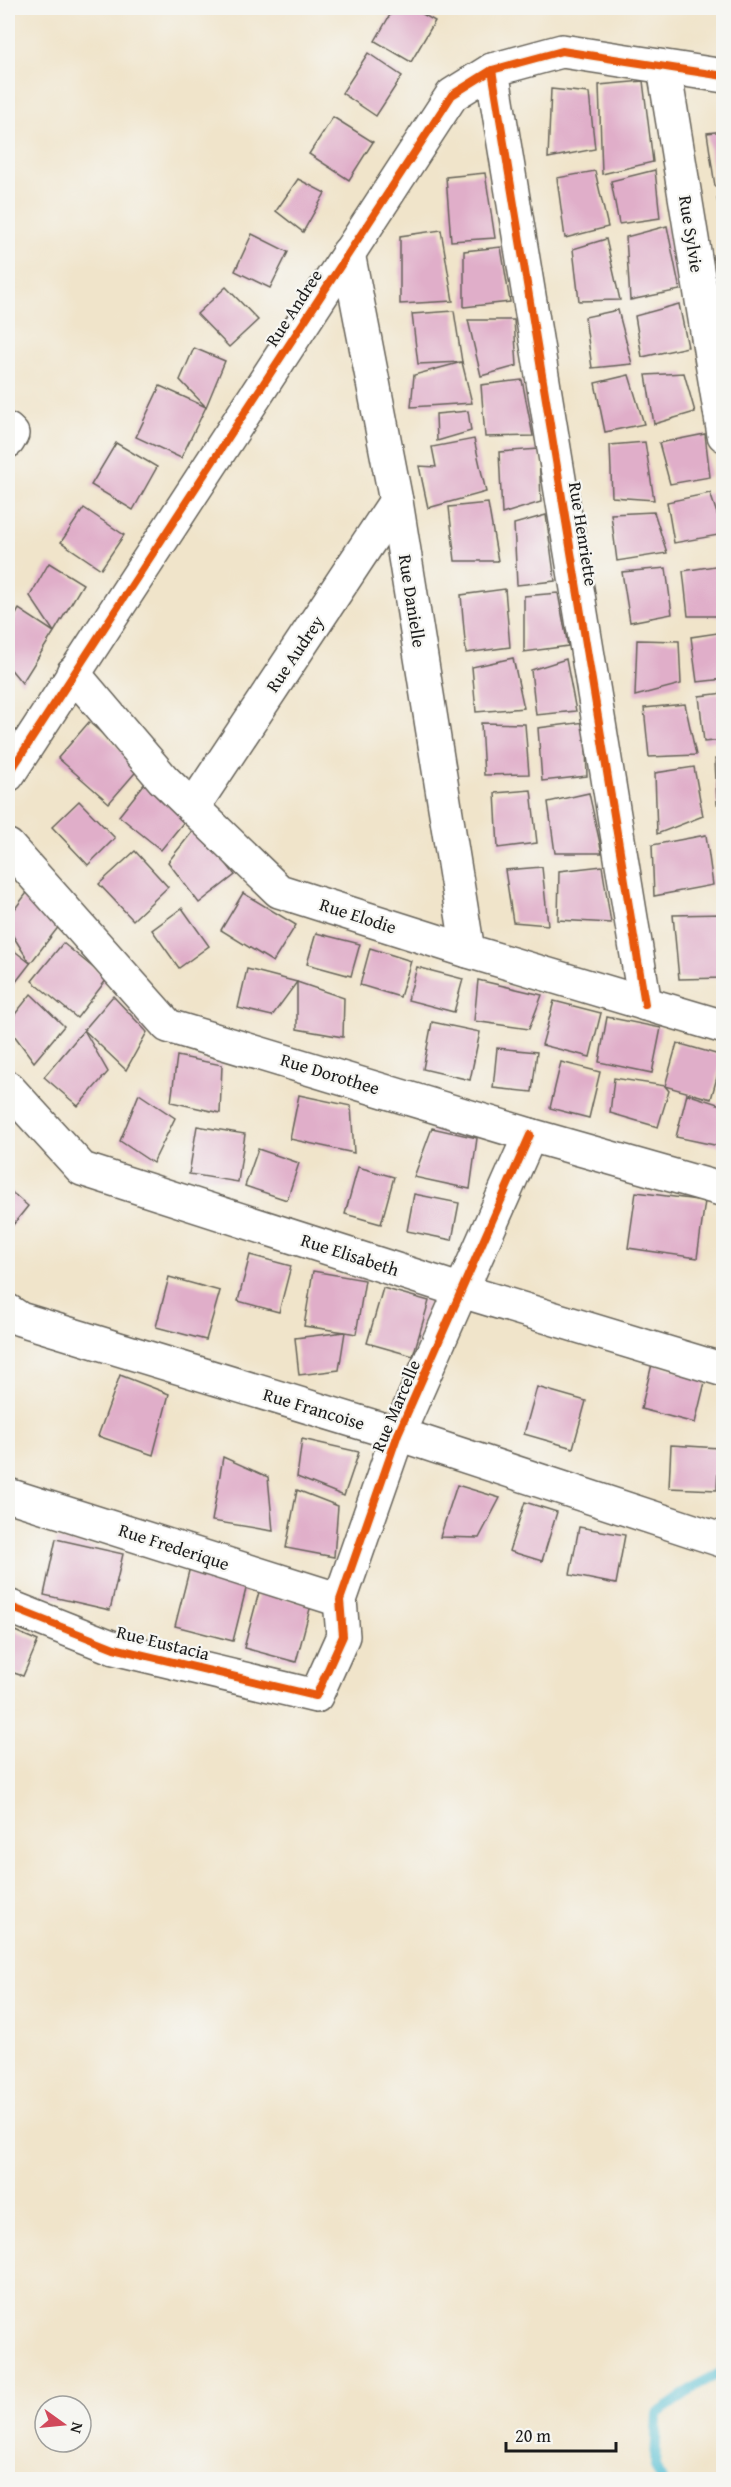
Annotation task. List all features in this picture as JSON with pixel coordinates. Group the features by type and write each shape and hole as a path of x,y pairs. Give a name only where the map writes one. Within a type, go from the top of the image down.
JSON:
{"street":[{"name":"Rue Andree","path":"8,774 452,95 492,70 562,51 723,76"},
{"name":"Rue Sylvie","path":"664,68 723,435"},
{"name":"Rue Henriette","path":"492,70 645,1004"},
{"name":"Rue Danielle","path":"348,253 396,501 468,951"},
{"name":"Rue Audrey","path":"193,807 396,501"},
{"name":"Rue Elodie","path":"73,673 163,779 279,891 468,951 723,1027"},
{"name":"Rue Dorothee","path":"8,846 168,1026 530,1135 723,1190"},
{"name":"Rue Elisabeth","path":"8,1088 82,1169 462,1291 723,1370"},
{"name":"Rue Marcelle","path":"316,1696 343,1636 340,1600 398,1434 530,1135"},
{"name":"Rue Francoise","path":"8,1311 20,1320 398,1434 723,1541"},
{"name":"Rue Frederique","path":"8,1495 340,1600"},
{"name":"Rue Eustacia","path":"8,1606 114,1648 316,1696"}],"building":[{"path":"394,8 412,8 435,21 411,62 375,41"},
{"path":"368,53 402,76 376,116 342,93"},
{"path":"643,81 653,162 602,174 599,85"},
{"path":"551,89 589,93 595,149 548,158"},
{"path":"333,117 373,142 349,180 309,154"},
{"path":"724,131 724,185 715,186 707,133"},
{"path":"655,170 660,218 619,224 611,181"},
{"path":"595,171 608,227 565,238 557,178"},
{"path":"485,173 495,238 451,241 446,177"},
{"path":"298,179 325,193 303,232 276,211"},
{"path":"724,196 724,231 722,231 717,198"},
{"path":"667,226 680,290 630,300 626,237"},
{"path":"441,230 453,301 400,304 400,236"},
{"path":"252,234 288,252 270,288 235,271"},
{"path":"606,239 620,300 579,301 573,249"},
{"path":"501,247 510,302 464,307 464,251"},
{"path":"718,253 724,253 724,277 722,277"},
{"path":"226,287 258,320 229,347 197,314"},
{"path":"679,304 688,347 642,357 635,316"},
{"path":"618,310 632,364 592,368 585,317"},
{"path":"454,311 462,362 418,364 412,314"},
{"path":"468,320 514,320 517,366 481,376"},
{"path":"194,348 225,361 206,407 180,380"},
{"path":"462,362 472,403 411,407 414,375"},
{"path":"684,373 695,412 654,424 646,375"},
{"path":"629,375 644,424 605,432 595,383"},
{"path":"522,380 533,436 485,437 481,385"},
{"path":"160,386 206,407 181,458 136,437"},
{"path":"468,411 471,431 437,441 436,414"},
{"path":"705,434 710,477 670,484 659,443"},
{"path":"474,439 486,492 428,508 419,466 436,467 432,447"},
{"path":"645,442 654,500 612,497 610,445"},
{"path":"116,443 157,467 133,510 91,485"},
{"path":"539,449 541,502 502,514 499,452"},
{"path":"710,493 724,534 674,543 667,502"},
{"path":"488,503 498,561 455,561 449,507"},
{"path":"84,508 124,535 101,569 61,542"},
{"path":"654,512 667,553 617,561 611,514"},
{"path":"546,515 555,581 517,585 514,524"},
{"path":"49,563 83,584 54,632 30,596"},
{"path":"721,565 724,616 688,616 683,571"},
{"path":"666,568 672,614 630,622 622,572"},
{"path":"505,589 510,647 466,653 461,595"},
{"path":"558,593 568,646 524,652 524,596"},
{"path":"19,609 54,632 22,683 8,666 8,628"},
{"path":"724,632 724,679 697,682 691,637"},
{"path":"637,640 679,641 681,684 635,696"},
{"path":"513,658 524,708 476,712 472,667"},
{"path":"566,659 576,711 536,715 531,670"},
{"path":"724,693 724,740 704,742 699,696"},
{"path":"685,704 696,755 649,757 644,708"},
{"path":"89,722 140,767 109,803 58,758"},
{"path":"585,722 587,776 542,781 538,728"},
{"path":"481,723 525,724 529,774 484,775"},
{"path":"715,759 724,759 724,803 717,804"},
{"path":"694,767 703,816 657,834 655,773"},
{"path":"145,783 187,818 161,850 119,816"},
{"path":"531,790 537,843 498,848 495,793"},
{"path":"589,793 602,853 555,853 548,802"},
{"path":"79,801 115,838 88,865 52,827"},
{"path":"197,826 235,875 199,903 168,862"},
{"path":"706,835 713,885 654,896 652,845"},
{"path":"135,851 168,887 133,920 99,884"},
{"path":"602,866 611,923 558,920 559,871"},
{"path":"542,867 548,925 513,922 505,870"},
{"path":"32,886 60,925 8,992 8,946 30,963 8,928 8,918"},
{"path":"243,893 296,925 273,962 221,930"},
{"path":"182,908 209,946 179,968 152,930"},
{"path":"724,914 724,978 679,979 673,915"},
{"path":"316,933 360,944 351,976 307,964"},
{"path":"63,943 107,979 77,1018 32,981"},
{"path":"370,948 411,961 400,997 360,985"},
{"path":"417,967 463,979 454,1012 408,1000"},
{"path":"247,969 297,982 272,1016 238,1008"},
{"path":"478,980 542,995 529,1029 474,1021"},
{"path":"297,982 344,998 343,1037 297,1029"},
{"path":"31,994 64,1026 34,1062 8,1027 8,1023"},
{"path":"113,996 147,1032 126,1070 84,1030"},
{"path":"554,1001 601,1013 590,1057 542,1045"},
{"path":"607,1017 661,1028 652,1073 599,1062"},
{"path":"432,1022 480,1032 470,1080 423,1069"},
{"path":"84,1030 108,1072 78,1106 44,1077"},
{"path":"677,1043 723,1056 711,1099 665,1086"},
{"path":"497,1048 537,1052 532,1092 493,1088"},
{"path":"177,1056 222,1065 220,1113 171,1102"},
{"path":"561,1062 600,1072 589,1118 550,1108"},
{"path":"614,1078 665,1086 669,1091 658,1127 610,1113"},
{"path":"139,1094 175,1118 153,1163 120,1141"},
{"path":"687,1094 724,1106 724,1147 676,1137"},
{"path":"299,1095 351,1106 354,1153 290,1139"},
{"path":"197,1126 245,1134 238,1182 189,1174"},
{"path":"432,1128 477,1138 470,1189 414,1177"},
{"path":"258,1149 299,1163 287,1200 245,1186"},
{"path":"358,1167 394,1177 381,1224 345,1214"},
{"path":"8,1189 28,1206 8,1231"},
{"path":"636,1192 705,1201 697,1258 628,1248"},
{"path":"414,1194 459,1203 452,1240 407,1231"},
{"path":"250,1255 291,1266 279,1312 238,1301"},
{"path":"313,1271 365,1280 356,1334 304,1326"},
{"path":"169,1277 220,1291 206,1340 156,1327"},
{"path":"383,1288 429,1301 413,1356 367,1343"},
{"path":"345,1332 339,1370 299,1375 295,1338"},
{"path":"652,1364 706,1378 695,1423 641,1409"},
{"path":"120,1375 169,1394 153,1455 98,1436"},
{"path":"537,1387 586,1401 573,1448 524,1434"},
{"path":"302,1439 359,1452 344,1496 297,1477"},
{"path":"671,1445 719,1448 717,1490 669,1488"},
{"path":"223,1457 268,1477 273,1531 212,1521"},
{"path":"457,1485 500,1498 479,1538 440,1537"},
{"path":"297,1490 338,1506 334,1557 286,1548"},
{"path":"525,1502 557,1512 542,1561 509,1551"},
{"path":"579,1527 625,1535 616,1584 570,1575"},
{"path":"56,1539 123,1554 110,1610 44,1595"},
{"path":"190,1567 248,1581 233,1641 175,1626"},
{"path":"259,1592 311,1605 296,1662 244,1648"},
{"path":"8,1628 38,1641 23,1676 8,1671"}],"waterway":[{"path":"662,2480 655,2466 657,2414 699,2384 724,2371"}],"cycle path":[{"path":"8,775 452,95 492,70 562,51 724,76"},
{"path":"492,70 645,1004"},
{"path":"8,1606 114,1648 316,1696 343,1636 340,1600 398,1434 530,1135"}]}
